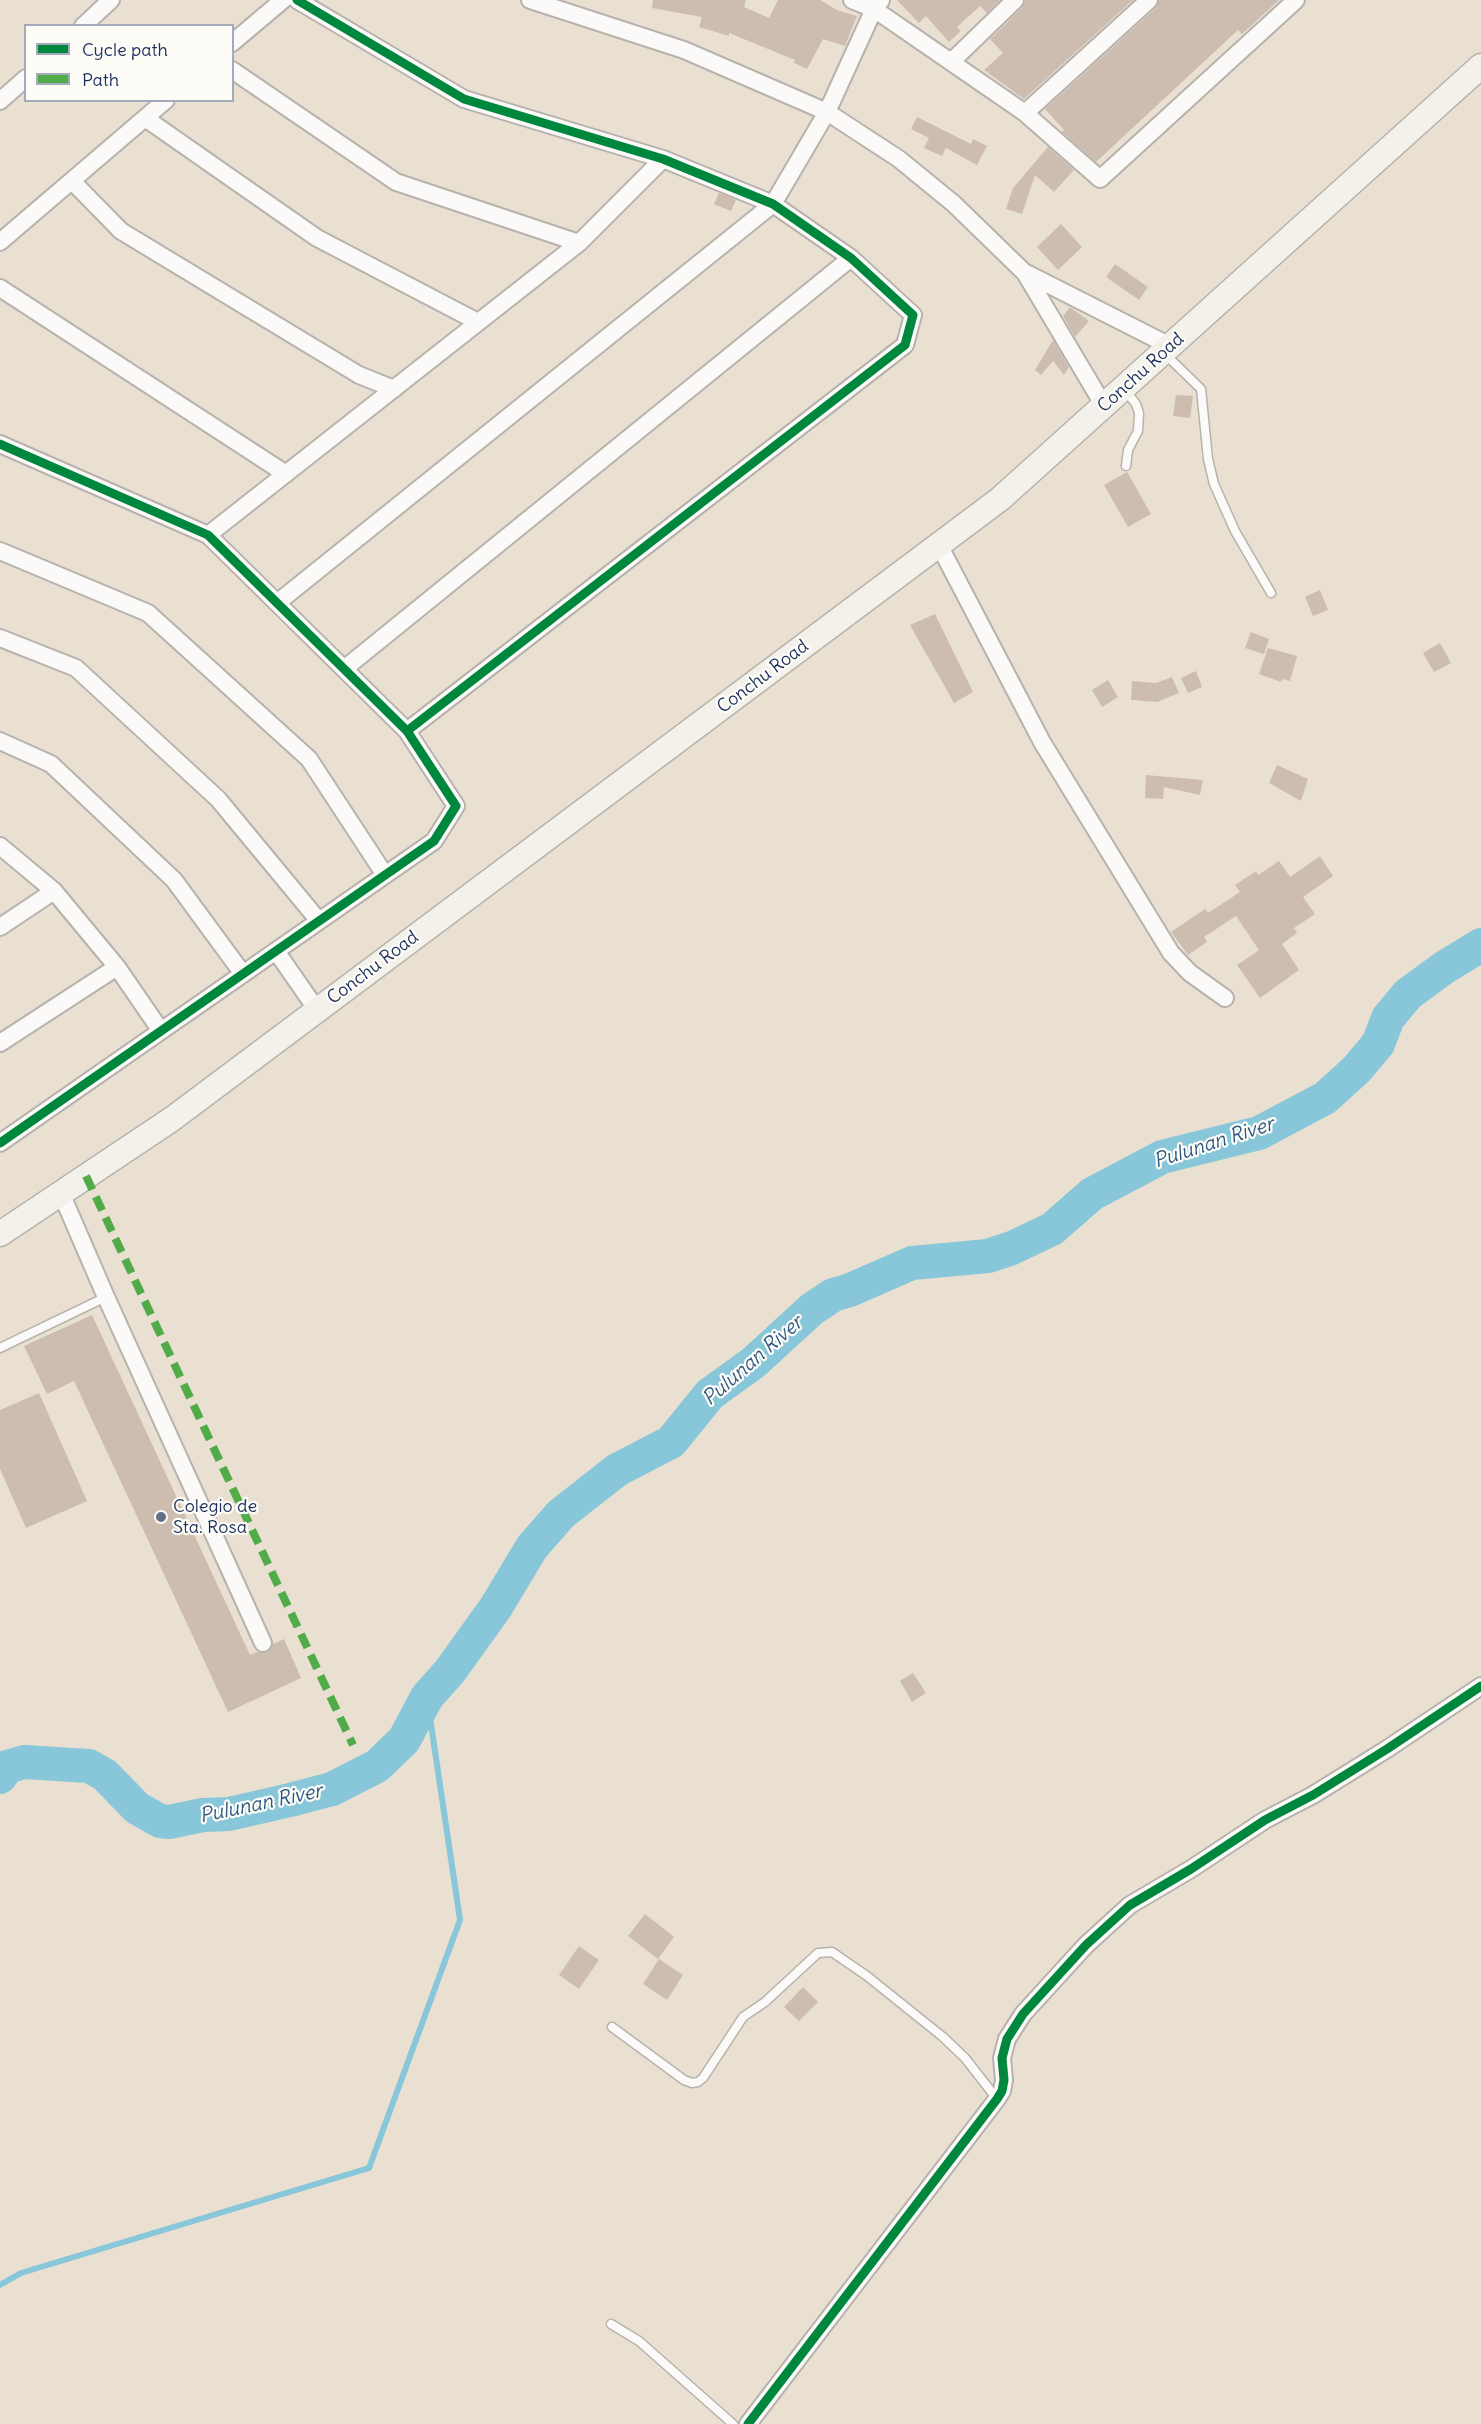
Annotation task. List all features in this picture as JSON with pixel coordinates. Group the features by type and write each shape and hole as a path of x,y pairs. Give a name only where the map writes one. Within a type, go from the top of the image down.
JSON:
{"main road":[{"name":"Conchu Road","path":"0,1234 171,1119 1000,499 1481,66"}],"street":[{"path":"85,24 111,0"},
{"path":"234,42 283,0"},
{"path":"297,0 464,99 663,159 774,204 851,258 913,315 905,345 407,731"},
{"path":"530,0 684,50 826,112 898,159 954,204 1025,273 1104,406"},
{"path":"852,0 878,4 1025,113 1100,179 1296,0"},
{"path":"952,61 1015,0"},
{"path":"1025,113 1149,0"},
{"path":"277,603 774,204 826,112 878,4"},
{"path":"234,71 396,182 579,243"},
{"path":"0,101 24,80"},
{"path":"0,242 164,102"},
{"path":"144,118 317,238 478,322"},
{"path":"208,535 579,243 663,159"},
{"path":"72,181 122,231 359,375 394,389"},
{"path":"344,669 851,258"},
{"path":"1025,273 1167,349"},
{"path":"0,288 286,474"},
{"path":"0,444 208,535 407,731 456,806 434,841 0,1143"},
{"path":"939,545 1042,742 1171,953 1190,973 1225,998"},
{"path":"0,551 148,613 309,759 385,875"},
{"path":"0,638 76,668 218,799 319,921"},
{"path":"0,741 51,764 166,872 243,974"},
{"path":"0,846 54,891 117,967 161,1031"},
{"path":"0,927 54,891"},
{"path":"276,951 317,1010"},
{"path":"0,1043 117,967"},
{"path":"62,1192 106,1297 263,1643"},
{"path":"748,2424 997,2099 1002,2091 1004,2080 1003,2049 1013,2028 1078,1953 1116,1916 1265,1820 1313,1795 1387,1749 1481,1686"}],"lane":[{"path":"1167,349 1201,389 1208,459 1214,484 1235,531 1271,593"},
{"path":"1123,388 1136,404 1139,413 1138,431 1128,450 1126,466"},
{"path":"0,1348 106,1297"},
{"path":"612,2027 684,2080 692,2083 698,2082 703,2078 743,2017 765,2002 818,1953 832,1952 867,1976 943,2037 965,2058 997,2099"},
{"path":"611,2324 639,2341 733,2424"}],"building":[{"path":"653,0 746,0 744,7 769,18 778,0 820,0 837,10 857,16 845,46 823,39 807,69 794,63 795,60 729,33 729,36 699,27 702,17 652,8"},
{"path":"897,0 1000,0 987,13 980,6 957,27 961,31 949,42 926,16 919,23"},
{"path":"1025,0 1133,0 1024,99 984,70 1003,53 990,39 1022,8"},
{"path":"1159,0 1279,0 1242,34 1238,30 1096,162 1062,132 1064,130 1045,109 1156,8"},
{"path":"917,117 971,144 973,139 987,146 977,165 946,148 942,156 924,148 929,138 911,129"},
{"path":"1048,147 1074,170 1054,192 1035,175 1022,214 1006,209 1013,188"},
{"path":"719,193 736,200 731,211 714,204"},
{"path":"1061,224 1082,247 1058,270 1037,247"},
{"path":"1115,264 1148,287 1139,300 1106,277"},
{"path":"1070,307 1089,321 1075,337 1063,316"},
{"path":"1053,340 1069,367 1064,375 1053,361 1041,375 1035,370"},
{"path":"1176,395 1193,396 1190,418 1173,416"},
{"path":"1127,472 1151,514 1128,527 1104,485"},
{"path":"1320,590 1328,610 1313,616 1305,597"},
{"path":"935,614 973,692 954,703 910,625"},
{"path":"1251,632 1269,639 1264,654 1245,648"},
{"path":"1440,643 1451,663 1434,672 1423,653"},
{"path":"1268,648 1297,656 1290,681 1282,679 1281,682 1259,674"},
{"path":"1196,671 1202,687 1188,693 1181,678"},
{"path":"1172,677 1179,693 1157,702 1131,700 1132,681 1156,683"},
{"path":"1108,680 1118,697 1102,707 1092,690"},
{"path":"1277,765 1308,779 1301,801 1269,783"},
{"path":"1146,775 1203,780 1200,795 1164,787 1163,799 1145,798"},
{"path":"1320,856 1333,876 1303,897 1315,914 1294,928 1297,933 1282,944 1299,970 1260,998 1237,965 1259,950 1236,916 1204,937 1207,942 1188,955 1171,932 1205,909 1208,913 1240,892 1235,885 1256,871 1258,875 1279,861 1290,877"},
{"name":"Colegio de Sta. Rosa","path":"92,1315 250,1655 257,1652 268,1652 273,1644 284,1639 301,1678 228,1712 74,1381 47,1394 24,1346"},
{"path":"39,1393 87,1501 26,1528 0,1469 0,1410"},
{"path":"913,1673 926,1693 912,1702 900,1681"},
{"path":"645,1914 674,1937 658,1959 628,1936"},
{"path":"579,1946 599,1960 579,1989 559,1975"},
{"path":"659,1959 683,1975 667,2000 643,1984"},
{"path":"803,1987 818,2002 799,2021 784,2007"}],"waterway":[{"name":"Pulunan River","path":"0,1777 7,1767 24,1762 89,1766 105,1775 137,1808 160,1821 169,1822 203,1815 229,1814 332,1789 377,1766 404,1740 427,1697 450,1671 496,1607 532,1547 561,1514 617,1470 671,1442 710,1394 753,1363 812,1309 833,1295 912,1263 988,1256 1012,1248 1052,1229 1092,1194 1162,1157 1259,1133 1325,1098 1356,1070 1378,1044 1388,1018 1408,994 1481,945"},
{"path":"0,2285 21,2273 369,2168 460,1920 427,1697"}],"marked path":[{"path":"86,1176 353,1745"}],"cycle path":[{"path":"297,0 464,99 663,159 773,204 851,258 913,315 905,345 407,731"},
{"path":"0,444 208,535 407,731 456,806 434,841 0,1143"},
{"path":"748,2424 997,2099 1002,2091 1004,2080 1002,2058 1007,2039 1023,2014 1086,1945 1130,1905 1191,1869 1265,1820 1313,1795 1387,1749 1481,1686"}],"place":[{"name":"Colegio de Sta. Rosa","path":"161,1517"}]}
